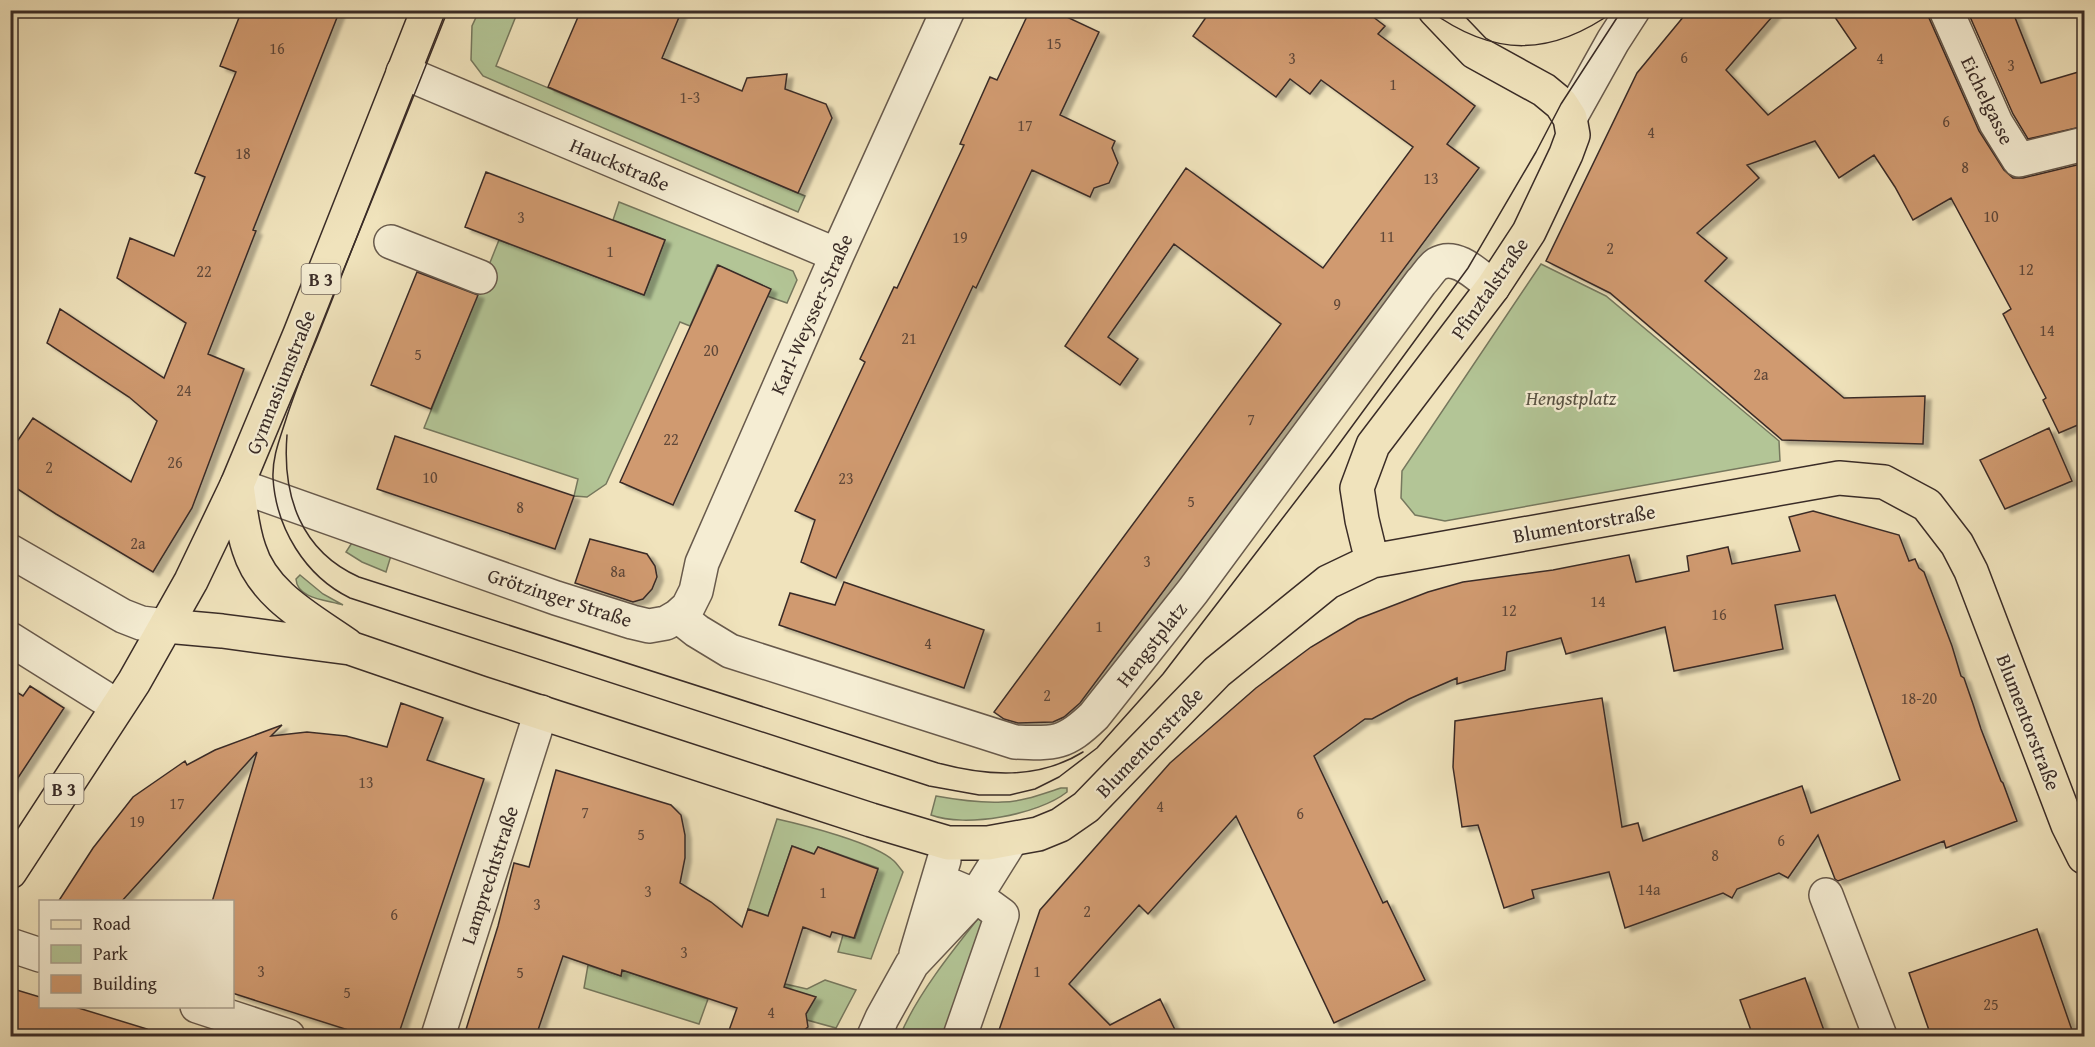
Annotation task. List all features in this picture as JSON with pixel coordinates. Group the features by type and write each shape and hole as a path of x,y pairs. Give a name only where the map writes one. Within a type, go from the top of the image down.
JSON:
{"main road":[{"name":"Gymnasiumstraße","path":"117,706 134,682 192,581 237,485 428,10"},
{"path":"1435,10 1475,52 1544,90 1561,104 1570,118"},
{"name":"Pfinztalstraße","path":"1372,561 1357,488 1373,444 1492,288 1529,232 1573,135 1570,118"},
{"name":"Blumentorstraße","path":"948,843 988,843 1011,840 1038,834 1060,825 1086,807 1217,672 1328,582 1372,561 1839,478 1884,482 1927,505 1962,553 1971,571 2068,825 2085,857"},
{"path":"237,485 243,527 256,567 286,602 350,648"},
{"path":"166,626 350,648 871,820 948,843"},
{"name":"B 3","path":"10,872 117,706"}],"street":[{"name":"Karl-Weysser-Straße","path":"678,616 688,607 696,591 702,563 837,255 948,10"},
{"name":"Pfinztalstraße","path":"1570,118 1612,41 1633,10"},
{"name":"Eichelgasse","path":"1946,10 1996,123 2019,160 2085,144"},
{"name":"Hauckstraße","path":"404,72 837,255"},
{"path":"391,242 480,277"},
{"name":"Hengstplatz","path":"678,616 697,632 730,651 1015,742 1058,742 1077,733 1094,716 1193,591 1421,282 1438,264 1453,260 1468,268 1492,288"},
{"name":"Grötzinger Straße","path":"237,485 556,598 632,622 649,626 666,623 678,616"},
{"path":"10,551 123,616 141,623 166,626"},
{"path":"10,639 117,706"},
{"name":"Lamprechtstraße","path":"438,1036 541,712"},
{"path":"912,964 976,896 1011,840"},
{"path":"874,1036 912,964 948,843"},
{"path":"938,880 976,896 1002,915 960,1036"},
{"path":"1826,895 1880,1036"},
{"path":"10,945 39,955"},
{"path":"203,1008 288,1036"}],"green space":[{"path":"479,11 518,11 496,66 805,196 798,212 483,76 471,60 472,26"},
{"path":"619,202 793,271 797,280 787,303 767,296 770,289 717,265 690,326 680,322 606,484 587,497 574,496 578,479 424,428 499,240 644,295 665,240 613,220"},
{"name":"Hengstplatz","path":"1541,264 1606,296 1779,441 1780,461 1445,521 1415,515 1401,498 1402,471"},
{"path":"355,538 393,549 386,572 346,552"},
{"path":"300,575 323,594 343,605 307,595 298,586 296,579"},
{"path":"1067,788 1067,792 1054,800 1020,813 1001,817 963,820 931,815 936,796 977,802 1009,802"},
{"path":"777,819 856,841 885,854 903,872 871,959 838,952 843,935 855,938 878,868 818,847 814,854 792,846 768,916 748,909"},
{"path":"981,915 986,920 944,1036 900,1036 925,989"},
{"path":"588,965 621,976 622,970 708,999 699,1024 584,988"},
{"path":"825,980 856,990 836,1028 807,1020 784,987 785,984 807,989"}],"building":[{"path":"242,10 340,10 253,230 256,231 208,354 244,369 192,508 153,572 10,484 10,452 33,418 131,482 157,421 129,397 47,343 60,309 164,378 186,323 117,278 130,238 174,256 205,177 195,173 236,72 220,66"},
{"path":"581,10 682,10 662,58 742,91 747,78 787,74 785,89 826,104 832,118 798,193 548,87"},
{"path":"1030,10 1052,10 1099,32 1060,115 1115,141 1112,148 1118,163 1109,183 1094,188 1090,197 1032,170 976,288 973,286 836,578 801,562 815,520 795,511 865,362 860,359 894,287 897,288 964,145 960,144 990,77 997,80"},
{"path":"1211,10 1364,10 1385,26 1378,34 1475,106 1447,144 1479,168 1080,703 1064,717 1053,722 1018,723 1004,719 994,712 1281,324 1174,244 1108,337 1138,359 1120,385 1065,346 1186,168 1323,268 1413,147 1321,80 1310,94 1290,79 1276,97 1193,36"},
{"path":"1689,10 1778,10 1726,70 1768,115 1856,48 1830,10 1928,10 1929,18 1979,131 2004,170 2013,178 2023,178 2085,163 2085,422 2059,433 2043,400 2046,398 2003,314 2011,309 1951,198 1913,220 1874,155 1839,178 1815,141 1747,165 1759,178 1697,233 1727,258 1705,281 1844,398 1925,396 1923,444 1782,440 1610,293 1546,261 1637,73"},
{"path":"1967,10 2012,10 2041,83 2085,70 2085,126 2028,139 2013,114"},
{"path":"486,172 665,240 644,295 465,227"},
{"path":"718,265 771,289 673,505 620,482"},
{"path":"417,272 478,295 431,409 371,385"},
{"path":"2049,428 2072,481 2005,509 1980,460"},
{"path":"395,436 574,496 555,549 377,489"},
{"path":"1813,511 1899,535 1909,561 1915,559 1919,568 1924,572 2017,821 1946,848 1944,841 1838,881 1835,879 1818,835 1788,878 1779,873 1737,889 1732,898 1723,893 1625,928 1609,872 1532,890 1534,898 1504,908 1478,825 1462,827 1453,767 1455,721 1602,698 1622,827 1638,823 1643,841 1802,786 1811,813 1900,780 1835,595 1775,605 1783,649 1674,671 1665,627 1566,654 1561,638 1507,652 1505,670 1457,684 1457,678 1409,699 1372,719 1365,719 1314,756 1383,903 1387,901 1425,980 1334,1023 1236,816 1148,914 1139,905 1069,984 1110,1025 1160,999 1178,1036 997,1036 1040,910 1170,763 1256,688 1311,647 1358,619 1428,592 1463,582 1553,570 1629,555 1636,582 1689,571 1687,556 1728,547 1732,564 1800,551 1789,517"},
{"path":"590,539 647,554 655,566 657,577 652,589 643,599 633,602 575,583"},
{"path":"844,582 984,630 964,688 779,625 790,593 835,605"},
{"path":"30,686 64,708 10,790 10,688 23,696"},
{"path":"401,703 443,718 427,760 484,779 398,1036 367,1036 234,994 234,900 213,900 257,752 123,900 59,900 93,848 133,797 185,761 187,765 215,750 282,725 271,736 307,732 346,736 387,747"},
{"path":"556,770 671,805 681,815 685,835 685,858 680,883 711,902 742,927 748,909 768,916 792,846 814,854 818,847 878,869 854,938 832,932 830,937 803,927 784,987 816,997 806,1014 808,1027 797,1036 727,1036 737,1008 622,970 621,976 563,956 536,1036 464,1036 498,926 514,863 529,867"},
{"path":"2037,929 2074,1036 1931,1036 1909,973"},
{"path":"1805,978 1826,1036 1753,1036 1740,1000"},
{"path":"10,988 39,997 39,1008 79,1008 147,1029 146,1036 10,1036"}],"tram line":[{"path":"448,10 310,354 277,446 273,470 275,497 280,515 296,548 319,577 350,598 929,786 979,795 1010,795 1035,789 1059,777 1097,748 1163,674 1331,455 1468,268 1536,152 1561,104 1622,10"},
{"path":"1429,10 1453,26 1476,37 1522,46 1568,37 1616,10"},
{"path":"287,435 288,479 299,519 309,537 323,552 339,566 359,577 938,763 975,771 1012,773 1048,767 1083,752"}]}
